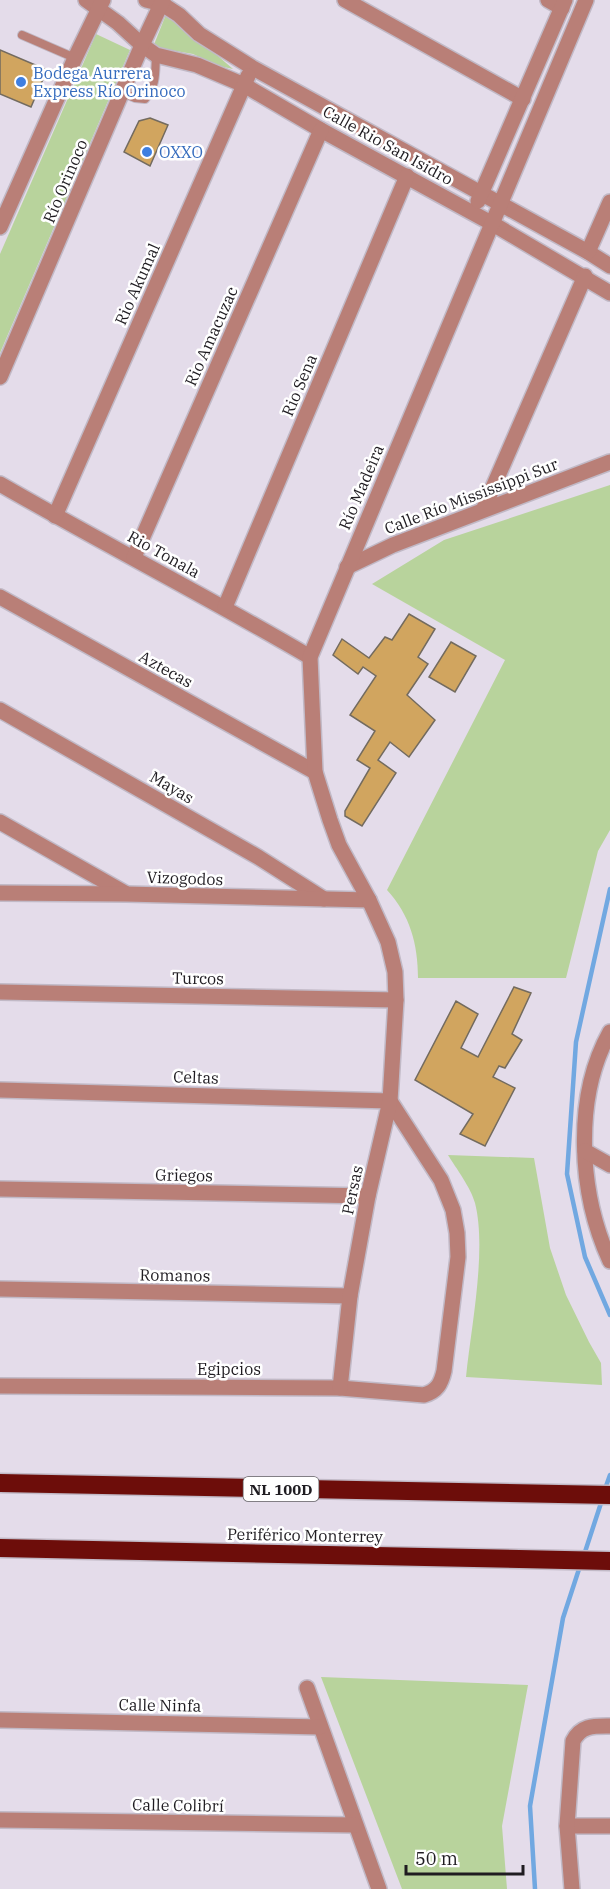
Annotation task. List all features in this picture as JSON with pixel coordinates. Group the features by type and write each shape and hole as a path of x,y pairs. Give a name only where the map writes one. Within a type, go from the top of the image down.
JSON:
{"highway":[{"name":"NL 100D","path":"0,1483 610,1495"},
{"name":"Periférico Monterrey","path":"0,1548 607,1561"}],"street":[{"path":"146,0 163,2"},
{"path":"345,0 523,99"},
{"name":"Río Madeira","path":"396,1000 395,972 388,942 369,900 339,845 315,772 310,657 586,0"},
{"name":"Río Orinoco","path":"0,377 142,45 163,2"},
{"name":"Calle Rio San Isidro","path":"163,2 199,34 253,68 610,266"},
{"path":"473,213 539,60 558,2"},
{"path":"0,227 75,58 96,3"},
{"name":"Calle Rio San Isidro","path":"96,3 156,55 196,65 244,85 585,276 610,293"},
{"path":"539,60 558,68"},
{"name":"Rio Akumal","path":"55,516 253,68"},
{"name":"Rio Amacuzac","path":"134,557 321,130"},
{"name":"Rio Sena","path":"225,607 407,176"},
{"path":"588,252 610,202"},
{"path":"484,508 585,276"},
{"name":"Calle Río Mississippi Sur","path":"346,567 393,544 610,462"},
{"name":"Rio Tonala","path":"0,484 225,607 310,657"},
{"name":"Aztecas","path":"0,597 315,772"},
{"name":"Mayas","path":"0,710 258,857 324,899"},
{"path":"0,822 126,894"},
{"name":"Vizogodos","path":"0,893 369,900"},
{"name":"Turcos","path":"0,992 396,1000"},
{"name":"Persas","path":"340,1388 350,1296 368,1196 390,1101 396,1000"},
{"path":"610,1032 606,1050 594,1068 588,1098 585,1151 593,1216 610,1261"},
{"name":"Celtas","path":"0,1090 390,1101"},
{"name":"Egipcios","path":"0,1386 340,1388 424,1395 432,1392 437,1388 444,1371 458,1257 457,1233 453,1210 441,1180 390,1101"},
{"path":"585,1151 610,1165"},
{"name":"Griegos","path":"0,1189 368,1196"},
{"name":"Romanos","path":"0,1289 350,1296"},
{"path":"307,1688 379,1889"},
{"name":"Calle Ninfa","path":"0,1720 320,1727"},
{"path":"572,1889 567,1826 573,1741 586,1727 610,1726"},
{"name":"Calle Colibrí","path":"0,1820 355,1825"},
{"path":"567,1826 610,1826"}],"lane":[{"path":"22,35 75,58"},
{"path":"123,93 140,99 145,99 150,94 155,84 156,55"}],"green space":[{"path":"167,12 233,69 219,66 193,54 153,47"},
{"path":"96,34 130,50 0,353 0,254"},
{"path":"610,485 610,830 598,851 566,978 418,978 411,931 402,910 387,890 505,660 372,584 444,540"},
{"path":"448,1155 534,1158 550,1248 566,1295 601,1363 602,1385 466,1377 479,1266 478,1222 473,1197"},
{"path":"321,1677 528,1685 502,1826 507,1889 402,1889"}],"building":[{"name":"Bodega Aurrera Express Río Orinoco","path":"0,50 47,70 31,107 0,94"},
{"path":"150,118 168,125 150,166 124,152 139,121"},
{"path":"409,614 435,629 418,657 428,664 407,695 435,720 409,757 390,742 378,760 396,773 362,826 345,816 345,811 370,768 357,760 375,731 350,715 376,676 363,667 358,674 333,655 342,639 369,658 385,637 392,640"},
{"path":"451,642 476,656 455,692 429,677"},
{"path":"514,987 531,993 512,1034 522,1040 505,1068 499,1066 493,1077 515,1088 485,1146 460,1134 473,1114 415,1080 456,1001 478,1014 461,1048 478,1057"}],"waterway":[{"path":"610,889 576,1042 567,1174 585,1257 610,1315"},
{"path":"605,1489 610,1475"},
{"path":"584,1555 602,1500"},
{"path":"535,1889 530,1806 563,1618 580,1566"}],"place":[{"name":"Bodega Aurrera Express Río Orinoco","path":"21,82"},
{"name":"OXXO","path":"147,152"}]}
